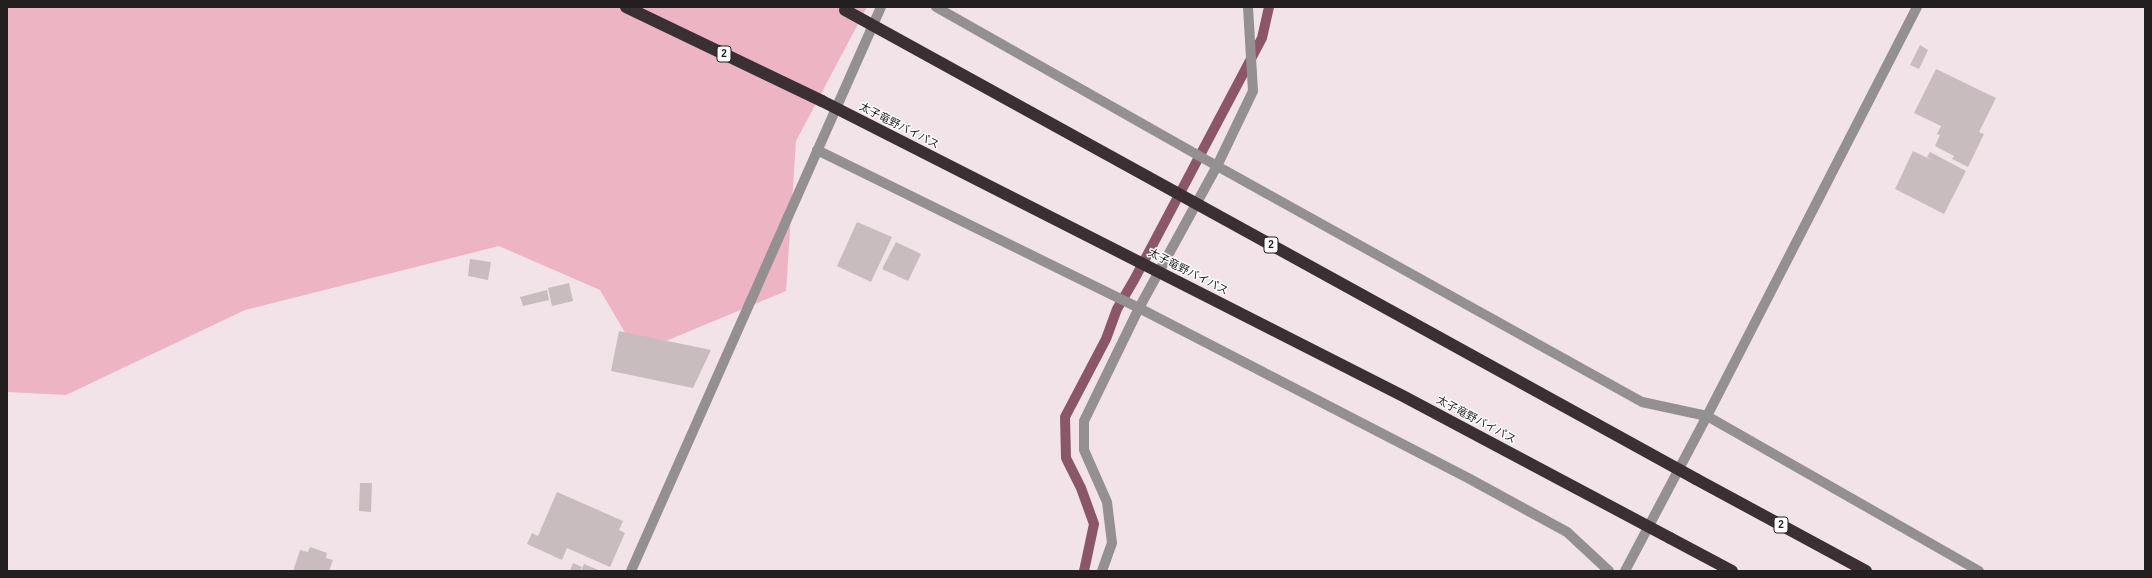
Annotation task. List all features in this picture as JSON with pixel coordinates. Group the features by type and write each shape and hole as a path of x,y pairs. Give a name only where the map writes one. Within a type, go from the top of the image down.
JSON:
{"highway":[{"name":"太子竜野バイパス","path":"626,7 822,101 1403,396 1732,571"},
{"name":"2","path":"842,8 1696,479 1866,571"}],"street":[{"path":"631,571 881,7"},
{"path":"936,7 1217,166 1642,402 1707,416 1979,571"},
{"path":"1102,571 1112,543 1107,502 1084,450 1084,421 1139,308 1217,166 1253,91 1248,7"},
{"path":"1625,571 1707,416 1916,7"},
{"path":"818,150 1139,308 1468,478 1567,532 1609,571"}],"shaded area":[{"path":"7,7 867,7 796,141 786,291 637,353 600,290 499,246 245,310 66,395 7,392"}],"building":[{"path":"1920,45 1928,50 1919,69 1910,65"},
{"path":"1936,69 1996,98 1979,132 1984,134 1968,167 1952,159 1954,156 1935,146 1940,135 1937,134 1941,126 1914,113"},
{"path":"1913,151 1934,161 1927,157 1930,152 1966,171 1944,214 1895,189"},
{"path":"857,222 892,237 871,282 837,266"},
{"path":"896,242 921,254 908,281 882,269"},
{"path":"470,259 491,262 488,280 468,276"},
{"path":"569,283 573,301 552,306 548,288"},
{"path":"547,290 549,300 523,306 520,297"},
{"path":"619,331 711,350 693,388 611,371"},
{"path":"360,483 372,483 371,512 359,511"},
{"path":"557,492 623,521 619,530 625,533 610,567 567,548 562,560 527,544 532,533 538,536"},
{"path":"310,547 327,553 326,558 333,560 329,571 293,571 300,550 308,552"},
{"path":"573,563 582,567 580,571 570,571"},
{"path":"584,564 601,571 581,571"}],"waterway":[{"path":"1084,571 1094,524 1081,488 1066,458 1065,417 1106,339 1117,309 1134,280 1262,38 1269,7"}]}
